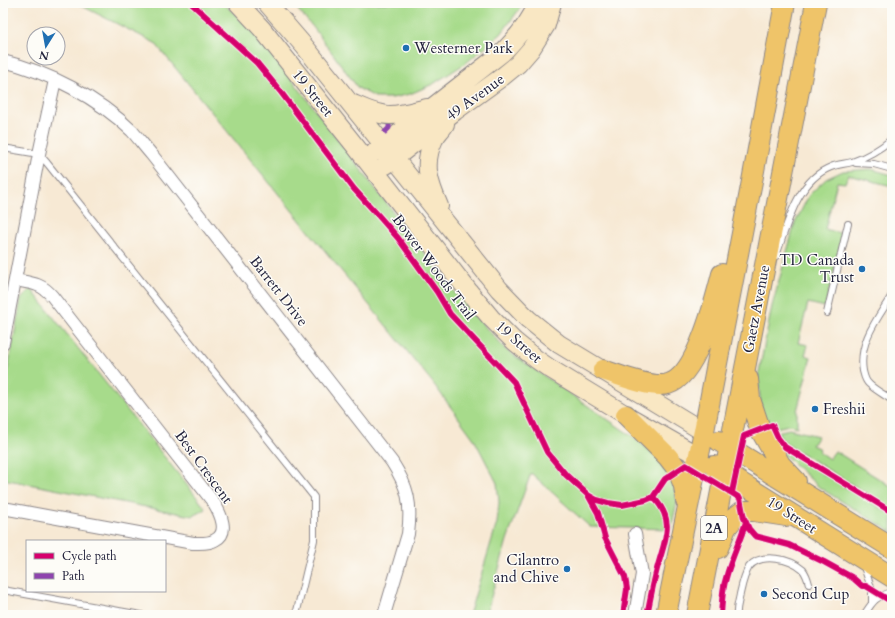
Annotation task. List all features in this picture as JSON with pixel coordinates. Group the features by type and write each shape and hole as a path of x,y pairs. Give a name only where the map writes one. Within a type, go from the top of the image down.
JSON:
{"main road":[{"name":"19 Street","path":"238,3 262,29 470,293 491,318 514,341 549,368 626,415 698,456 892,576"},
{"name":"19 Street","path":"267,3 305,47 498,289 528,320 559,344 892,548"},
{"name":"49 Avenue","path":"389,152 433,106 502,52 520,33 528,22 538,3"},
{"name":"49 Avenue","path":"371,166 389,152 455,110 518,64 531,48 546,25 552,3"},
{"name":"Gaetz Avenue","path":"666,615 704,432 785,3"},
{"name":"Gaetz Avenue","path":"697,615 816,3"},
{"path":"349,102 368,110 388,115 433,106"},
{"path":"450,228 431,187 428,169 430,150 435,138 455,110"},
{"path":"602,370 644,383 656,385 668,384 676,381 691,364 701,342 711,312 755,165"},
{"path":"746,363 750,399 760,429 780,464 815,501"},
{"path":"626,415 668,457 678,470 684,486 687,510"},
{"path":"703,583 726,528 738,514 743,511 754,510 798,518"}],"street":[{"name":"Barrett Drive","path":"3,61 34,70 81,93 127,127 139,140 392,462 403,481 407,493 410,505 410,520 408,534 384,615"},
{"path":"3,343 39,154 55,80"},
{"name":"Best Crescent","path":"3,508 193,543 205,543 216,540 221,536 223,530 222,519 214,503 52,296 42,286 15,280"},
{"path":"635,534 642,574 635,615"}],"lane":[{"path":"850,163 874,152 892,139"},
{"path":"3,148 39,154 314,497 314,540 296,615"},
{"path":"773,264 795,204 810,182 820,173 832,166 850,163 865,163 892,169"},
{"path":"827,313 848,224"},
{"path":"755,314 770,271"},
{"path":"892,295 873,325 867,338 864,346 862,361 864,376 868,384 892,400"},
{"path":"859,556 872,590 872,603"},
{"path":"737,615 737,607 744,580 749,567 755,562 770,558 784,560 805,572 809,584"},
{"path":"3,590 141,615"},
{"path":"864,615 872,603 881,595 892,592"}],"green space":[{"path":"76,3 223,3 265,44 458,297 506,350 632,436 670,467 677,502 671,529 590,527 531,473 507,540 486,615 469,615 497,523 499,502 497,483 474,439 433,383 155,43"},
{"name":"Westerner Park","path":"292,3 524,3 501,34 466,63 433,84 410,94 392,98 377,98 358,88 313,27"},
{"path":"871,169 892,175 892,186 848,175 845,183 837,182 825,229 843,234 825,307 808,303 798,343 808,345 805,355 811,357 797,411 797,427 789,425 776,428 773,423 766,423 761,408 758,377 772,306 795,223 809,195 826,179 843,171"},
{"path":"31,289 206,509 192,516 3,479 3,396 21,299"},
{"path":"789,429 818,436 812,445 820,449 819,452 829,459 835,451 892,487 892,509 785,443 777,432"},
{"path":"780,448 892,515 892,532 820,488 778,449"}],"marked path":[{"path":"384,133 389,128 389,123"}],"cycle path":[{"name":"Bower Woods Trail","path":"191,3 257,63 280,91 354,189 398,238 437,292 450,314 514,382 547,452 566,475 588,495 597,500 622,505 646,500 653,497 665,479 686,465 740,498 744,518 749,529 755,536 789,545 853,578 862,586 866,586 892,602"},
{"path":"732,492 744,436 772,425 778,438 785,447 892,512"},
{"path":"588,495 598,513 605,538 625,577 627,589 623,615"},
{"path":"647,615 654,580 667,532 665,514 653,497"},
{"path":"721,615 722,596 730,564 746,522"}],"place":[{"name":"Westerner Park","path":"406,48"},
{"name":"TD Canada Trust","path":"862,269"},
{"name":"Freshii","path":"815,409"},
{"name":"Cilantro and Chive","path":"567,569"},
{"name":"Second Cup","path":"764,594"}]}
